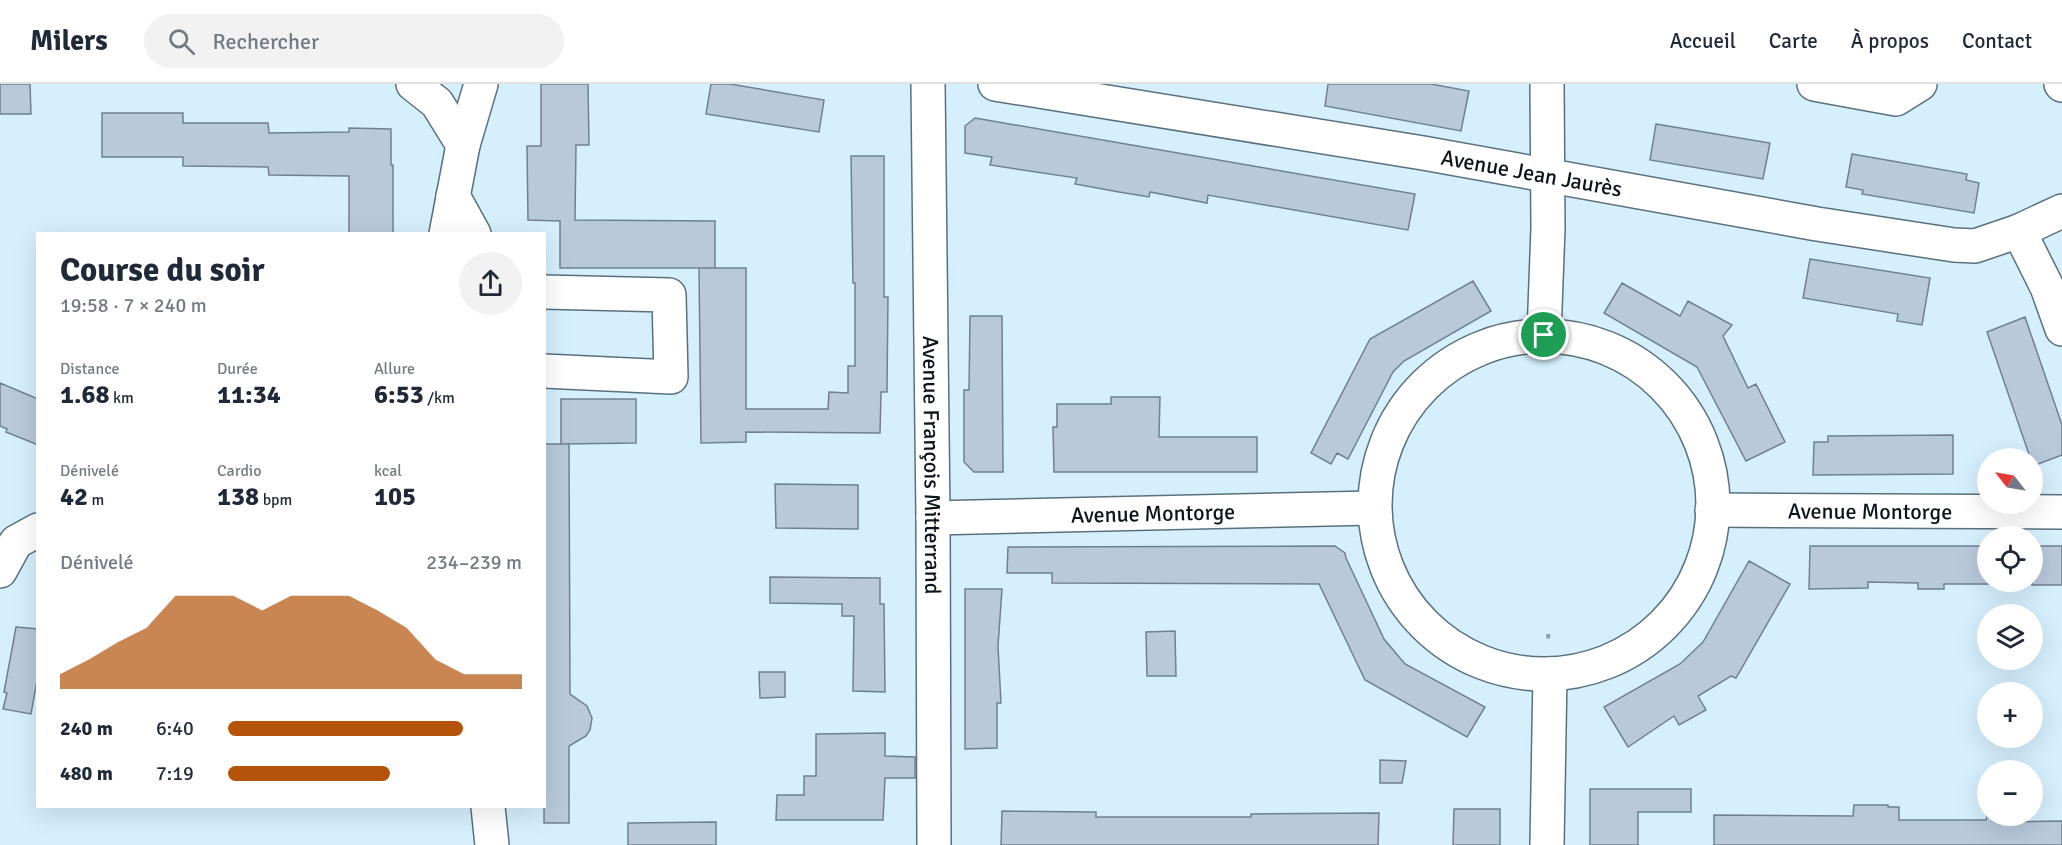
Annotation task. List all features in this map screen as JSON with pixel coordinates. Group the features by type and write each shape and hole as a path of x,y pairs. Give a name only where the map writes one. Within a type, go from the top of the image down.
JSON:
{"street":[{"path":"413,84 436,103 463,145"},
{"path":"446,232 463,145 481,84"},
{"name":"Avenue François Mitterrand","path":"928,84 934,845"},
{"name":"Avenue Jean Jaurès","path":"995,84 1548,175 1817,224 1954,245 1975,246 2019,231 2062,211"},
{"path":"1544,335 1548,228 1547,84"},
{"path":"1814,84 1896,99 1920,84"},
{"path":"453,196 473,232"},
{"path":"2019,231 2047,287 2062,329"},
{"path":"546,292 669,295 671,377 546,371"},
{"path":"1544,335 1582,339 1602,345 1621,353 1662,382 1692,422 1710,469 1713,519 1703,564 1681,605 1650,638 1611,662 1550,674 1509,672 1456,651 1412,614 1384,564 1373,508 1381,455 1405,407 1442,369 1489,344 1524,336 1544,335"},
{"name":"Avenue Montorge","path":"933,518 1373,508"},
{"name":"Avenue Montorge","path":"1712,510 2062,512"},
{"path":"0,571 16,542 36,531"},
{"path":"1547,845 1550,674"},
{"path":"488,808 492,845"}],"building":[{"path":"0,84 30,84 31,114 0,114"},
{"path":"541,84 588,84 589,145 576,145 575,220 715,221 715,268 560,268 560,221 528,220 527,146 541,146"},
{"path":"711,84 730,84 824,100 819,132 706,114"},
{"path":"1328,84 1431,84 1469,91 1461,131 1325,106"},
{"path":"102,113 183,113 183,123 268,123 269,133 349,132 349,128 391,129 393,232 349,232 349,176 269,175 268,167 183,166 183,157 102,157"},
{"path":"975,118 1415,194 1408,230 1208,195 1207,203 1150,192 1149,197 1075,184 1077,178 990,165 992,157 965,153 965,126"},
{"path":"1656,124 1770,143 1763,179 1650,160"},
{"path":"1852,154 1967,174 1966,180 1979,183 1974,213 1862,194 1863,190 1846,187"},
{"path":"851,156 884,156 884,297 888,297 887,392 881,392 880,433 746,432 746,442 701,443 699,268 746,268 746,409 828,409 829,392 848,393 848,366 855,366"},
{"path":"1810,259 1930,278 1922,325 1897,321 1898,314 1803,298"},
{"path":"1473,281 1491,311 1404,361 1393,372 1348,459 1337,453 1331,464 1311,453 1370,339"},
{"path":"1622,283 1680,316 1688,301 1732,325 1723,336 1748,388 1756,384 1785,442 1746,461 1697,367 1604,313"},
{"path":"970,316 1002,316 1003,472 974,472 964,462 964,390 969,390"},
{"path":"2025,317 2062,425 2062,455 2043,462 2043,448 2027,448 1987,332"},
{"path":"0,383 36,398 36,444 6,432 7,429 0,426"},
{"path":"1111,397 1160,397 1159,437 1257,437 1257,472 1054,472 1053,427 1057,427 1057,404 1111,404"},
{"path":"561,399 636,399 636,443 561,444"},
{"path":"1953,435 1953,474 1813,475 1814,442 1828,442 1828,436"},
{"path":"546,444 569,444 570,694 587,706 592,718 590,730 586,736 569,746 569,823 544,823 544,808 546,808"},
{"path":"775,484 858,485 858,529 776,528"},
{"path":"1335,546 1345,553 1384,639 1405,664 1485,707 1467,737 1365,680 1319,584 1052,583 1052,573 1007,573 1008,547"},
{"path":"1810,546 1977,546 1977,584 1944,584 1944,589 1918,589 1918,583 1868,582 1868,588 1809,589"},
{"path":"2043,546 2062,546 2062,585 2043,585"},
{"path":"1749,561 1790,584 1736,678 1731,676 1698,696 1706,710 1679,725 1674,716 1628,747 1604,707 1680,664 1703,642"},
{"path":"770,577 880,578 880,604 884,604 885,692 853,691 854,616 842,616 842,604 770,603"},
{"path":"965,589 1002,589 998,646 1001,703 997,703 997,748 965,749"},
{"path":"16,627 36,629 36,686 31,714 3,709 7,693 4,692"},
{"path":"1175,631 1176,676 1147,676 1146,632"},
{"path":"759,672 785,672 785,697 760,698"},
{"path":"885,733 885,756 915,757 915,778 885,778 883,820 776,820 777,795 804,795 804,776 816,776 816,734"},
{"path":"1380,760 1406,761 1402,783 1380,783"},
{"path":"1590,789 1691,789 1691,812 1638,812 1638,845 1590,845"},
{"path":"1854,805 1888,805 1888,807 1899,807 1899,820 1977,820 1977,826 2043,826 2043,821 2062,821 2062,845 1714,845 1714,815 1853,816"},
{"path":"1454,809 1500,809 1500,845 1453,845"},
{"path":"1002,811 1096,812 1096,817 1251,817 1251,814 1379,813 1378,845 1001,845"},
{"path":"716,822 716,845 628,845 628,823"}],"route":[{"path":"1544,335 1582,339 1602,345 1621,353 1662,382 1692,422 1710,469 1713,519 1703,564 1681,605 1650,638 1611,662 1550,674 1509,672 1456,651 1412,614 1384,564 1373,508 1381,455 1405,407 1442,369 1489,344 1524,336 1544,335"}]}
